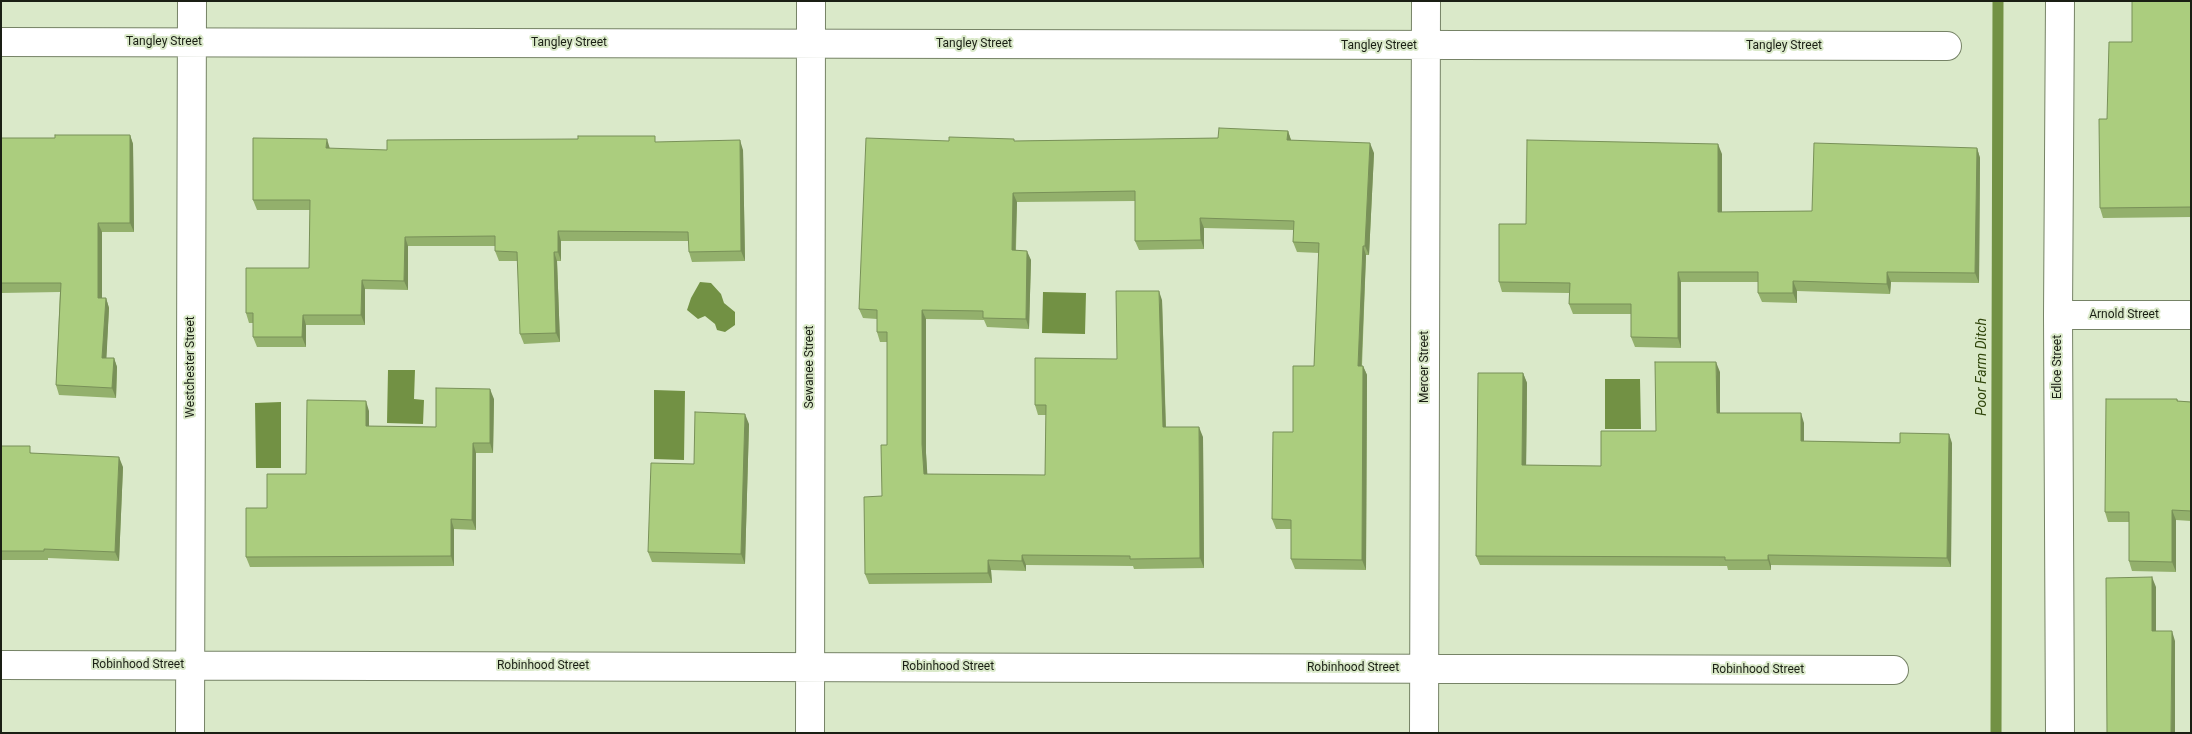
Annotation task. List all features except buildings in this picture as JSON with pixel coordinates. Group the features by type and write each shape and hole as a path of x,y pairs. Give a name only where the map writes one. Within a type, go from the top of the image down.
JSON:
{"street":[{"name":"Westchester Street","path":"190,733 192,1"},
{"name":"Sewanee Street","path":"810,733 811,1"},
{"name":"Mercer Street","path":"1424,733 1426,1"},
{"name":"Edloe Street","path":"2060,1 2058,315 2060,733"},
{"name":"Tangley Street","path":"1,42 1947,46"},
{"name":"Arnold Street","path":"2058,315 2191,315"},
{"name":"Robinhood Street","path":"1,665 1894,670"}],"shaded area":[{"path":"700,282 711,283 721,294 724,303 735,312 735,325 725,332 717,330 715,324 705,316 698,319 687,310"},
{"path":"1043,292 1086,293 1085,334 1042,333"},
{"path":"388,370 415,370 414,399 424,400 423,424 387,423"},
{"path":"1605,379 1640,379 1641,429 1605,429"},
{"path":"654,390 685,391 684,460 654,459"},
{"path":"281,402 281,468 256,468 255,403"}],"waterway":[{"name":"Poor Farm Ditch","path":"1996,733 1998,1"}]}
